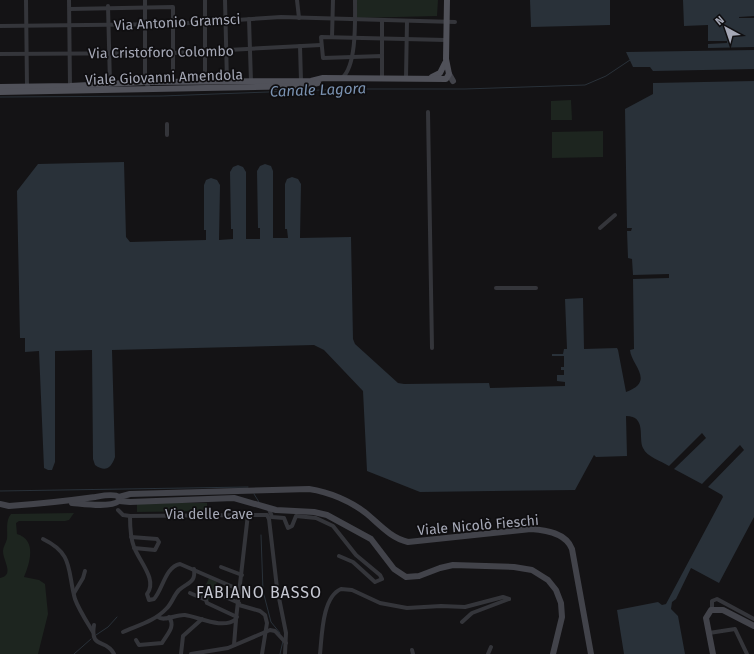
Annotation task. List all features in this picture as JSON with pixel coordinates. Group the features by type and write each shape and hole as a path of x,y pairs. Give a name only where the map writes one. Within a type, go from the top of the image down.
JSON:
{"main road":[{"path":"446,40 447,0"},
{"name":"Viale Giovanni Amendola","path":"0,87 70,86 145,82 227,83 327,79 428,78 444,75 446,40"},
{"name":"Viale Giovanni Amendola","path":"0,92 304,86 327,79"},
{"name":"Viale Nicolò Fieschi","path":"0,504 9,506 63,502 117,502 130,494 310,489 332,495 361,509 385,530 408,542 530,529 549,531 564,538 572,549 591,654"},
{"path":"117,502 243,499 269,509 314,512 327,515 371,539 394,569 406,577 419,576 453,565 514,567 538,572 548,580 556,590 562,608 562,617 553,654"},
{"path":"713,654 706,618 712,609 723,610 754,626"}],"street":[{"path":"26,0 27,87"},
{"path":"69,0 70,86"},
{"path":"146,0 145,82 150,89"},
{"path":"205,0 205,82"},
{"path":"225,0 227,83"},
{"path":"297,0 299,18"},
{"path":"332,37 333,0"},
{"path":"342,79 346,75 354,51 355,0"},
{"path":"70,9 108,7 173,7 173,82"},
{"path":"108,7 110,84"},
{"name":"Via Antonio Gramsci","path":"0,26 174,24 226,20 299,18 455,22"},
{"path":"249,19 251,82"},
{"path":"382,21 382,78"},
{"path":"406,78 407,21"},
{"path":"382,56 323,58 321,37 446,40"},
{"name":"Via Cristoforo Colombo","path":"0,54 146,54 321,45"},
{"path":"300,46 301,81"},
{"path":"350,64 352,79"},
{"path":"428,112 432,348"},
{"path":"167,124 167,134"},
{"path":"600,228 615,215"},
{"path":"496,288 536,288"},
{"name":"Via delle Cave","path":"117,502 123,515 130,516 265,514 269,517 277,588 286,633 285,654"},
{"path":"269,509 272,517 284,518 288,528 292,526 296,516 316,518 328,523 338,530 356,555 380,575 382,579 375,582 353,562 339,556"},
{"path":"234,645 248,514"},
{"path":"130,516 131,537 134,548 151,583 152,587 147,597 151,600 157,596 173,568 180,564 240,590"},
{"path":"131,537 155,538 159,542 155,550 134,548"},
{"path":"43,539 54,544 68,561 72,587 76,600 93,632 97,643 109,647 114,654"},
{"path":"221,567 242,575"},
{"path":"123,632 158,617 171,603 178,591 192,582 195,576 194,569"},
{"path":"74,593 83,578 85,571"},
{"path":"320,654 326,608 337,591 341,589 352,590 380,603 407,608 441,606 465,607 503,597 509,599 472,613 462,622"},
{"path":"214,592 263,613 267,618 262,654"},
{"path":"190,593 206,600 207,603 236,618"},
{"path":"712,609 712,601 717,599 754,619"},
{"path":"158,617 160,619 183,615 226,623 236,618"},
{"path":"192,617 196,624"},
{"path":"136,640 139,645 162,645 172,627 172,623 169,618"},
{"path":"181,654 184,636 202,619"},
{"path":"93,632 94,625"},
{"path":"709,633 735,629 747,654"},
{"path":"191,654 201,654 234,645 266,631 274,631 285,643"},
{"path":"488,654 491,647"}],"shaded area":[{"path":"357,0 438,0 437,16 357,18"},
{"path":"530,0 610,0 610,25 531,27"},
{"path":"683,0 754,0 754,16 739,18 754,18 754,47 708,48 708,44 727,43 727,41 708,41 708,25 684,26"},
{"path":"754,50 754,69 653,71 650,67 633,67 626,52"},
{"path":"754,81 754,517 719,583 691,568 676,599 672,602 671,609 678,616 685,654 624,654 617,610 658,602 662,605 666,604 723,497 708,487 744,450 740,445 702,484 674,469 706,438 702,433 669,466 645,451 642,444 639,423 633,417 626,416 627,456 596,457 594,455 575,490 420,492 367,471 363,391 324,350 314,345 112,350 115,457 110,467 105,469 95,465 93,459 92,350 55,351 55,462 52,470 44,468 39,351 25,352 25,338 20,338 17,191 38,164 124,162 126,237 130,242 206,240 206,230 204,230 204,185 206,180 211,178 217,180 220,185 219,240 233,239 233,229 231,229 230,172 233,167 238,165 243,167 246,172 246,239 260,239 260,228 258,228 257,171 260,166 265,164 271,166 273,171 273,238 288,238 287,229 285,229 285,184 287,179 292,177 298,179 301,184 300,238 351,237 353,339 355,344 398,383 489,383 490,388 565,386 565,382 557,381 557,375 564,375 564,370 561,370 561,367 564,367 564,356 552,356 552,354 563,354 564,349 567,349 565,299 583,298 584,349 617,348 626,392 635,388 641,378 640,372 631,356 630,350 634,349 633,279 669,278 669,274 633,275 632,259 628,258 627,231 631,231 632,228 627,228 625,109 653,94 653,83"},
{"path":"571,100 572,120 551,120 551,101"},
{"path":"603,131 603,157 552,158 552,132"},
{"path":"137,503 207,503 207,511 137,512"},
{"path":"74,513 69,520 65,521 19,521 16,523 17,534 27,541 30,547 30,559 24,577 39,580 45,584 48,614 38,654 0,654 0,578 7,574 8,571 3,555 3,548 7,539 7,523 9,517 11,514"},
{"path":"209,578 217,582 209,600 201,596"}],"waterway":[{"name":"Canale Lagora","path":"0,97 162,96 348,89 465,89 585,85 606,76 630,60"},
{"path":"0,491 248,487"},
{"path":"254,494 259,502"},
{"path":"261,535 263,591 271,622 280,633"},
{"path":"96,635 108,627 117,617"},
{"path":"74,654 91,639"},
{"path":"280,654 283,641"}],"district":[{"name":"FABIANO BASSO","path":"259,592"}]}
